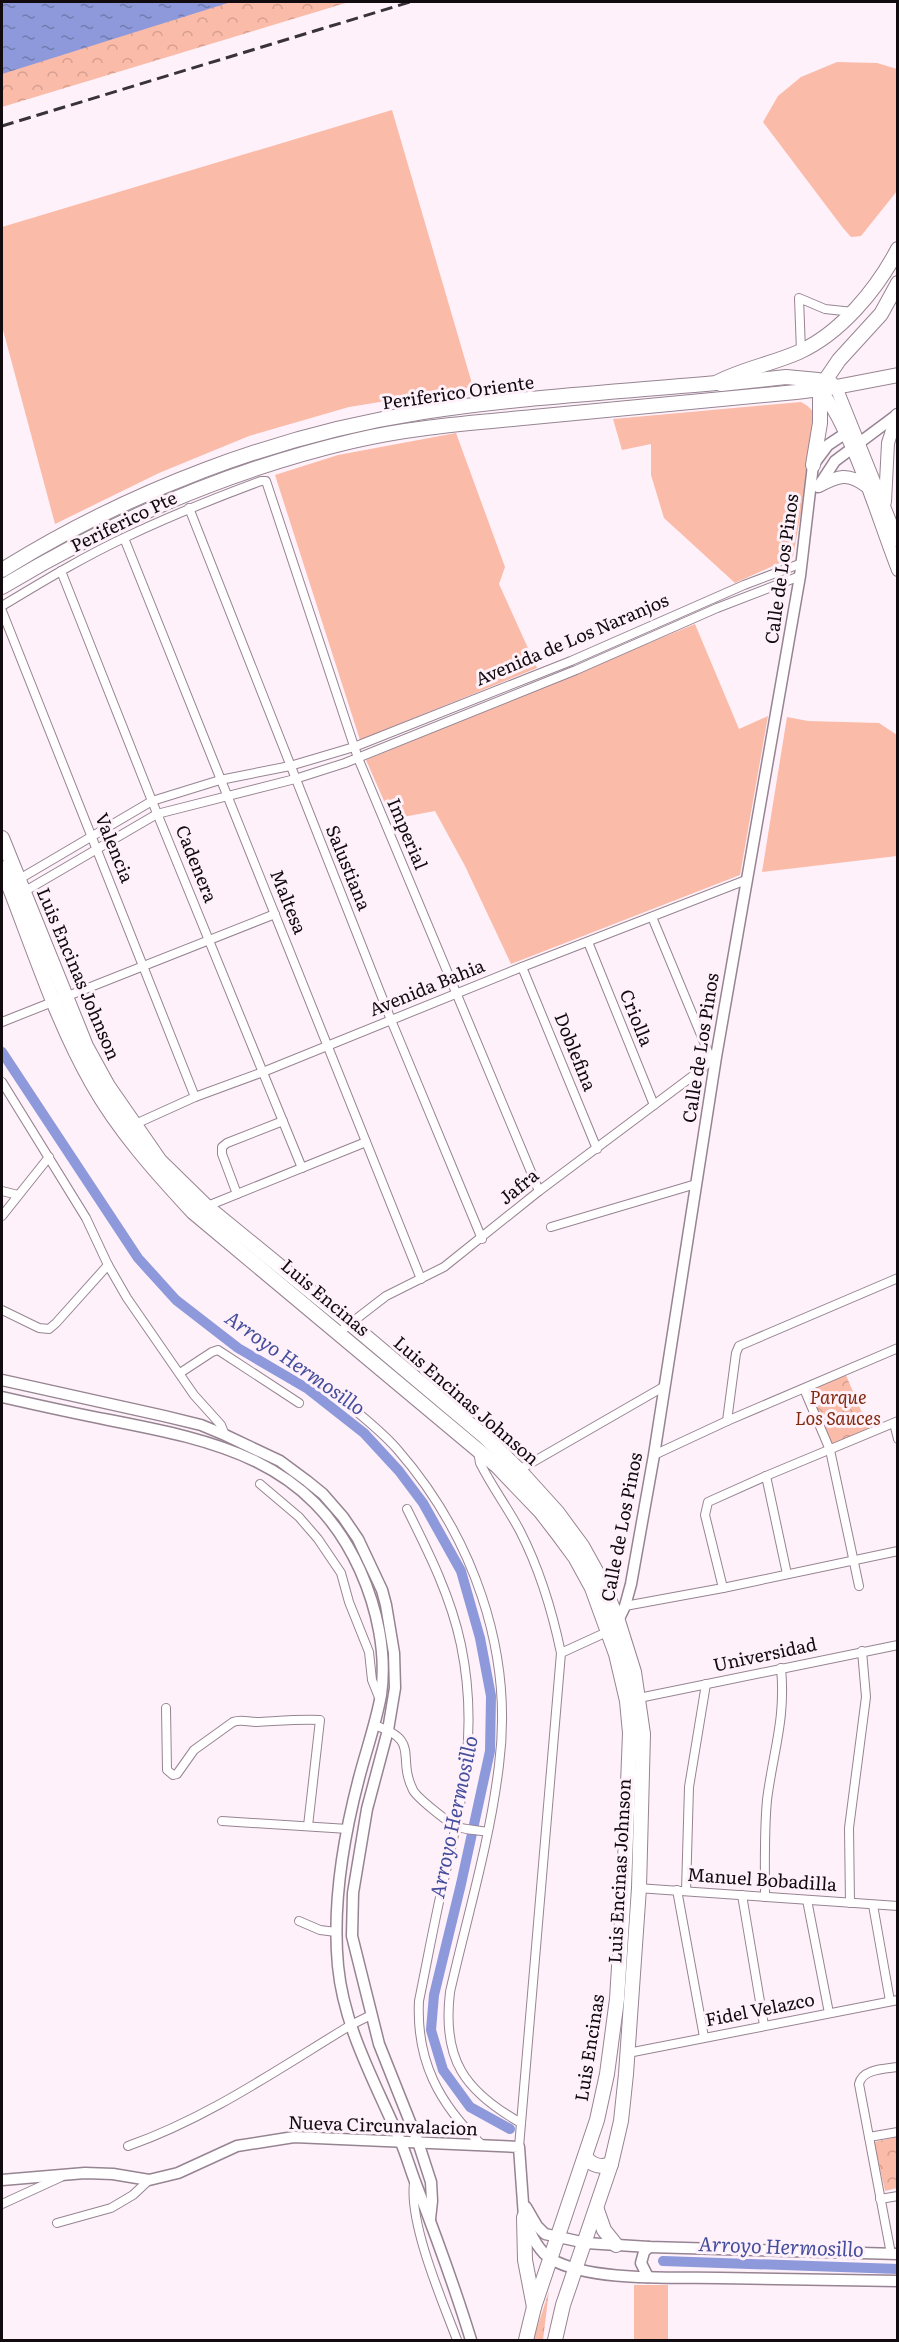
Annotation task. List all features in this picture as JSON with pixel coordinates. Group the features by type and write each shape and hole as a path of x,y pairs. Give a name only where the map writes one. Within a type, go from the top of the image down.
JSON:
{"main road":[{"name":"Periferico Oriente","path":"2,570 58,537 178,482 260,450 329,431 423,412 716,383 732,375 801,351 830,332 853,312 878,282 897,249"},
{"path":"813,465 827,386 839,360 881,314 897,283"},
{"name":"Periferico Oriente","path":"2,587 70,549 184,494 297,456 353,441 421,428 796,392 897,375"},
{"path":"716,383 733,384 786,377 827,386"},
{"path":"827,386 831,404 849,431 884,506 897,541"},
{"path":"884,506 888,443 897,414"},
{"path":"855,446 866,486 897,570"},
{"path":"819,486 844,476 857,479 866,486"},
{"name":"Luis Encinas Johnson","path":"2,838 16,889 60,999 108,1086 127,1127 160,1161 199,1209 349,1323 477,1430 519,1470 557,1512 582,1546 602,1582 614,1626 631,1661 633,1699 643,1751 639,1888 624,2098 615,2149 597,2211 563,2305 555,2340"},
{"path":"2,868 16,889"},
{"name":"Luis Encinas","path":"199,1209 338,1332 497,1466 541,1512 575,1557 614,1626"},
{"name":"Luis Encinas","path":"526,2340 534,2307 589,2144 602,2098 611,2052 617,1999 624,1887 633,1699"},
{"path":"589,2144 595,2141 606,2141 615,2149"},
{"path":"585,2157 594,2165 611,2164"},
{"path":"597,2211 604,2230 616,2245"},
{"path":"524,2217 525,2260 534,2307"}],"street":[{"path":"801,351 799,298 825,309 853,312"},
{"path":"808,506 830,468 897,414"},
{"path":"813,465 823,449 849,431"},
{"name":"Calle de Los Pinos","path":"614,1626 625,1606 631,1584 654,1455 713,1058 800,576 813,465"},
{"name":"Periferico Pte","path":"2,606 61,571 124,538 189,508 266,481"},
{"name":"Imperial","path":"266,481 358,758 538,1191"},
{"name":"Salustiana","path":"189,508 391,1020 482,1239"},
{"name":"Maltesa","path":"124,538 225,795 421,1279"},
{"name":"Avenida de Los Naranjos","path":"354,747 539,674 744,585 802,563"},
{"name":"Cadenera","path":"61,571 302,1168"},
{"name":"Avenida de Los Naranjos","path":"358,758 800,576"},
{"name":"Valencia","path":"2,611 195,1097"},
{"path":"539,674 544,683"},
{"path":"16,889 152,801 220,780 290,766 354,747"},
{"path":"16,889 158,814 225,795 295,779 358,758"},
{"name":"Avenida Bahia","path":"127,1127 195,1097 746,880"},
{"path":"2,1022 275,914"},
{"path":"652,917 713,1058"},
{"name":"Criolla","path":"588,942 654,1105"},
{"name":"Doblefina","path":"522,967 597,1149"},
{"name":"Jafra","path":"338,1332 386,1296 444,1267 482,1239 538,1191 597,1149 702,1069 713,1058"},
{"path":"2,1085 86,1218 108,1265 127,1298 194,1395 221,1425 225,1435"},
{"path":"237,1194 222,1154 222,1147 226,1143 283,1121"},
{"path":"199,1209 366,1142"},
{"path":"2,1216 49,1157"},
{"path":"551,1227 696,1184"},
{"path":"2,1191 18,1195"},
{"path":"2,1310 39,1328 48,1329 108,1265"},
{"path":"726,1421 739,1346 897,1278"},
{"path":"654,1455 726,1421 897,1348"},
{"path":"180,1373 218,1350 299,1402"},
{"path":"2,1380 201,1425 225,1435 280,1461 307,1480 343,1517 358,1539 382,1590 391,1630 395,1688 388,1730 367,1809 352,1893 351,1916 355,1955 385,2061 418,2142 432,2191 430,2219"},
{"path":"322,1383 396,1447 434,1498 459,1539 478,1581 498,1657 502,1695 499,1764 487,1832 447,2013 455,2057 471,2087 487,2102 521,2123"},
{"path":"519,1470 665,1386"},
{"path":"39,1406 42,1389"},
{"path":"804,1389 830,1450 859,1586"},
{"path":"2,1397 217,1444 264,1466 298,1488 331,1520 344,1538 366,1583 376,1614 382,1653 380,1700 358,1782 338,1884 336,1932 338,1971 351,2025 430,2219 471,2340"},
{"path":"723,1588 705,1515 706,1506 712,1500 896,1422 897,1439"},
{"path":"478,1451 480,1463 520,1533 543,1584 552,1610 561,1653 519,2147 524,2217 533,2238 551,2259 595,2272 648,2277 897,2281"},
{"path":"766,1476 787,1574"},
{"path":"260,1484 299,1517 318,1539 341,1573 349,1602 369,1652 372,1680 380,1700"},
{"path":"407,1509 432,1557 451,1606 461,1643 466,1675 470,1730 467,1771 419,2001 418,2018 422,2052 439,2093 453,2114 482,2145"},
{"path":"625,1606 897,1551"},
{"path":"561,1653 614,1626"},
{"name":"Universidad","path":"633,1699 897,1645"},
{"path":"850,1903 849,1828 866,1697 862,1651"},
{"path":"765,1897 767,1800 783,1706 781,1668"},
{"path":"704,2037 681,1891 689,1787 706,1684"},
{"path":"166,1708 167,1770 173,1775 177,1774 194,1750 233,1722 240,1720 260,1722 286,1719 320,1720 308,1826"},
{"path":"374,1725 396,1734 404,1744 410,1782 415,1793 456,1826 487,1832"},
{"path":"222,1821 348,1829"},
{"name":"Manuel Bobadilla","path":"624,1887 897,1906"},
{"path":"742,1895 764,2025"},
{"path":"807,1900 829,2013"},
{"path":"873,1905 894,2001"},
{"path":"299,1921 320,1930 336,1932"},
{"name":"Fidel Velazco","path":"628,2053 894,2001"},
{"path":"128,2146 162,2135 212,2110 371,2015"},
{"path":"524,2201 531,2217 541,2230 558,2237 585,2243 894,2254 880,2199 860,2080 869,2072 897,2067"},
{"path":"869,2138 897,2132"},
{"name":"Nueva Circunvalacion","path":"2,2180 99,2173 149,2180 178,2173 237,2146 294,2137 519,2147"},
{"path":"2,2204 67,2174"},
{"path":"414,2179 414,2195 420,2231 457,2340"},
{"path":"57,2223 111,2208 133,2195 149,2180"},
{"path":"880,2199 897,2196"},
{"path":"648,2277 641,2263 644,2252 649,2247"}],"green space":[{"path":"2,2 349,2 2,107"},
{"path":"837,62 877,63 897,69 897,191 861,236 851,237 843,228 763,122 778,96 801,77"},
{"path":"392,110 473,387 349,407 249,436 159,473 55,524 2,326 2,227"},
{"path":"801,402 812,410 817,423 793,557 735,583 664,518 651,475 651,444 622,450 613,419"},
{"path":"456,433 505,567 499,584 537,668 360,740 275,475 338,455"},
{"path":"695,624 739,729 768,716 740,875 511,964 465,866 435,811 392,819 366,760"},
{"path":"787,717 808,721 879,723 897,735 897,856 762,872"},
{"name":"Parque Los Sauces","path":"845,1373 869,1429 831,1445 808,1388"},
{"path":"897,2137 897,2188 885,2191 874,2142"},
{"path":"634,2285 668,2285 668,2340 634,2340"},
{"path":"549,2291 543,2340 533,2340"}],"water":[{"path":"2,2 231,2 2,74"}],"waterway":[{"name":"Arroyo Hermosillo","path":"2,1052 138,1258 176,1300 238,1348 308,1389 364,1433 399,1471 423,1503 461,1571 480,1638 491,1696 490,1751 434,1995 431,2030 443,2070 470,2107 510,2129"},
{"name":"Arroyo Hermosillo","path":"663,2261 898,2269"}],"railway":[{"path":"2,126 410,2"}]}
